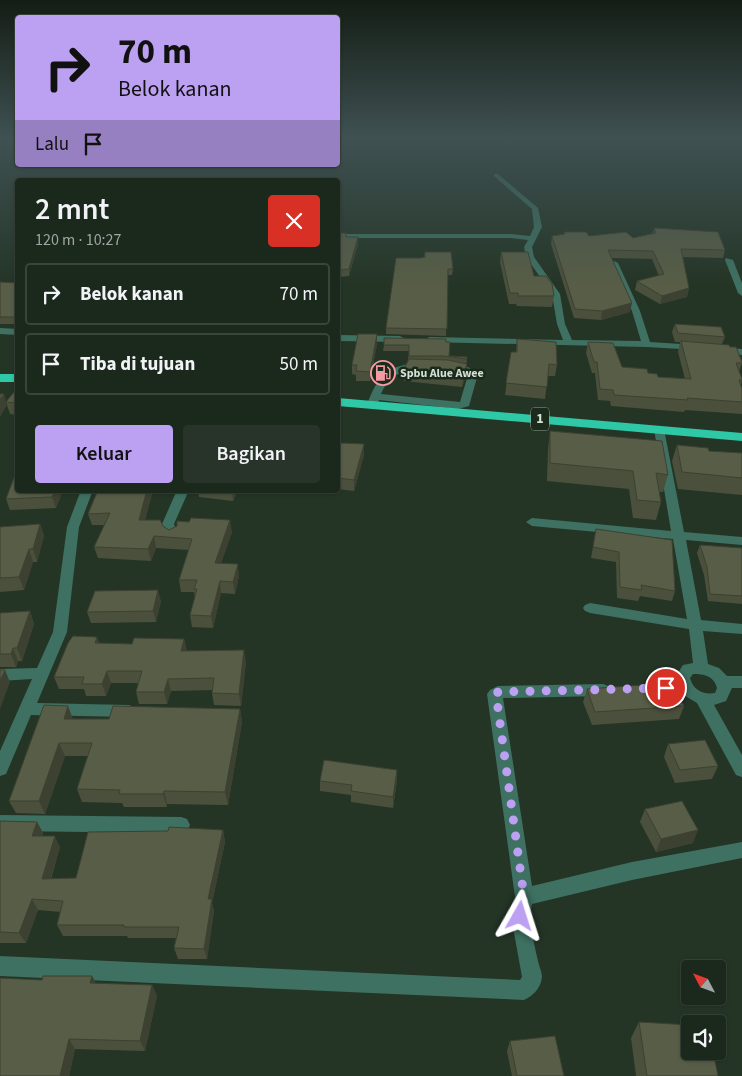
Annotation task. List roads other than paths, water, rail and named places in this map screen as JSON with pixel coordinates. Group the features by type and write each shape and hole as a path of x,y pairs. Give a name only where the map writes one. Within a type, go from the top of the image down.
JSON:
{"highway":[{"path":"0,378 15,378"},
{"name":"1","path":"340,402 373,401 742,436"}],"street":[{"path":"512,187 535,208 538,227 528,247 530,257 556,294 561,324 569,343"},
{"path":"340,236 511,236 531,238"},
{"path":"730,260 742,293"},
{"path":"614,263 636,311 646,344"},
{"path":"0,331 15,332"},
{"path":"340,338 406,339"},
{"path":"424,340 646,344 742,352"},
{"path":"404,367 433,367 471,371 473,374 467,401 465,404 458,406 373,401 380,382 392,372 404,367"},
{"path":"659,429 680,535 701,668"},
{"path":"0,769 60,632 73,527 86,493"},
{"path":"172,536 168,524 183,493"},
{"path":"532,522 742,541"},
{"path":"590,608 695,625 742,629"},
{"path":"694,668 701,668 715,672 724,682 725,693 716,700 702,699 689,693 685,688 682,678 684,673 694,668"},
{"path":"0,675 42,673"},
{"path":"724,682 742,682"},
{"path":"646,689 685,688"},
{"path":"0,966 524,990 529,985 532,977 522,933 520,916 524,897 496,694 498,692 617,689"},
{"path":"702,699 742,770"},
{"path":"26,709 144,712"},
{"path":"0,823 180,825"},
{"path":"524,897 632,871 742,850"}],"place":[{"name":"Spbu Alue Awee","path":"383,373"}]}
